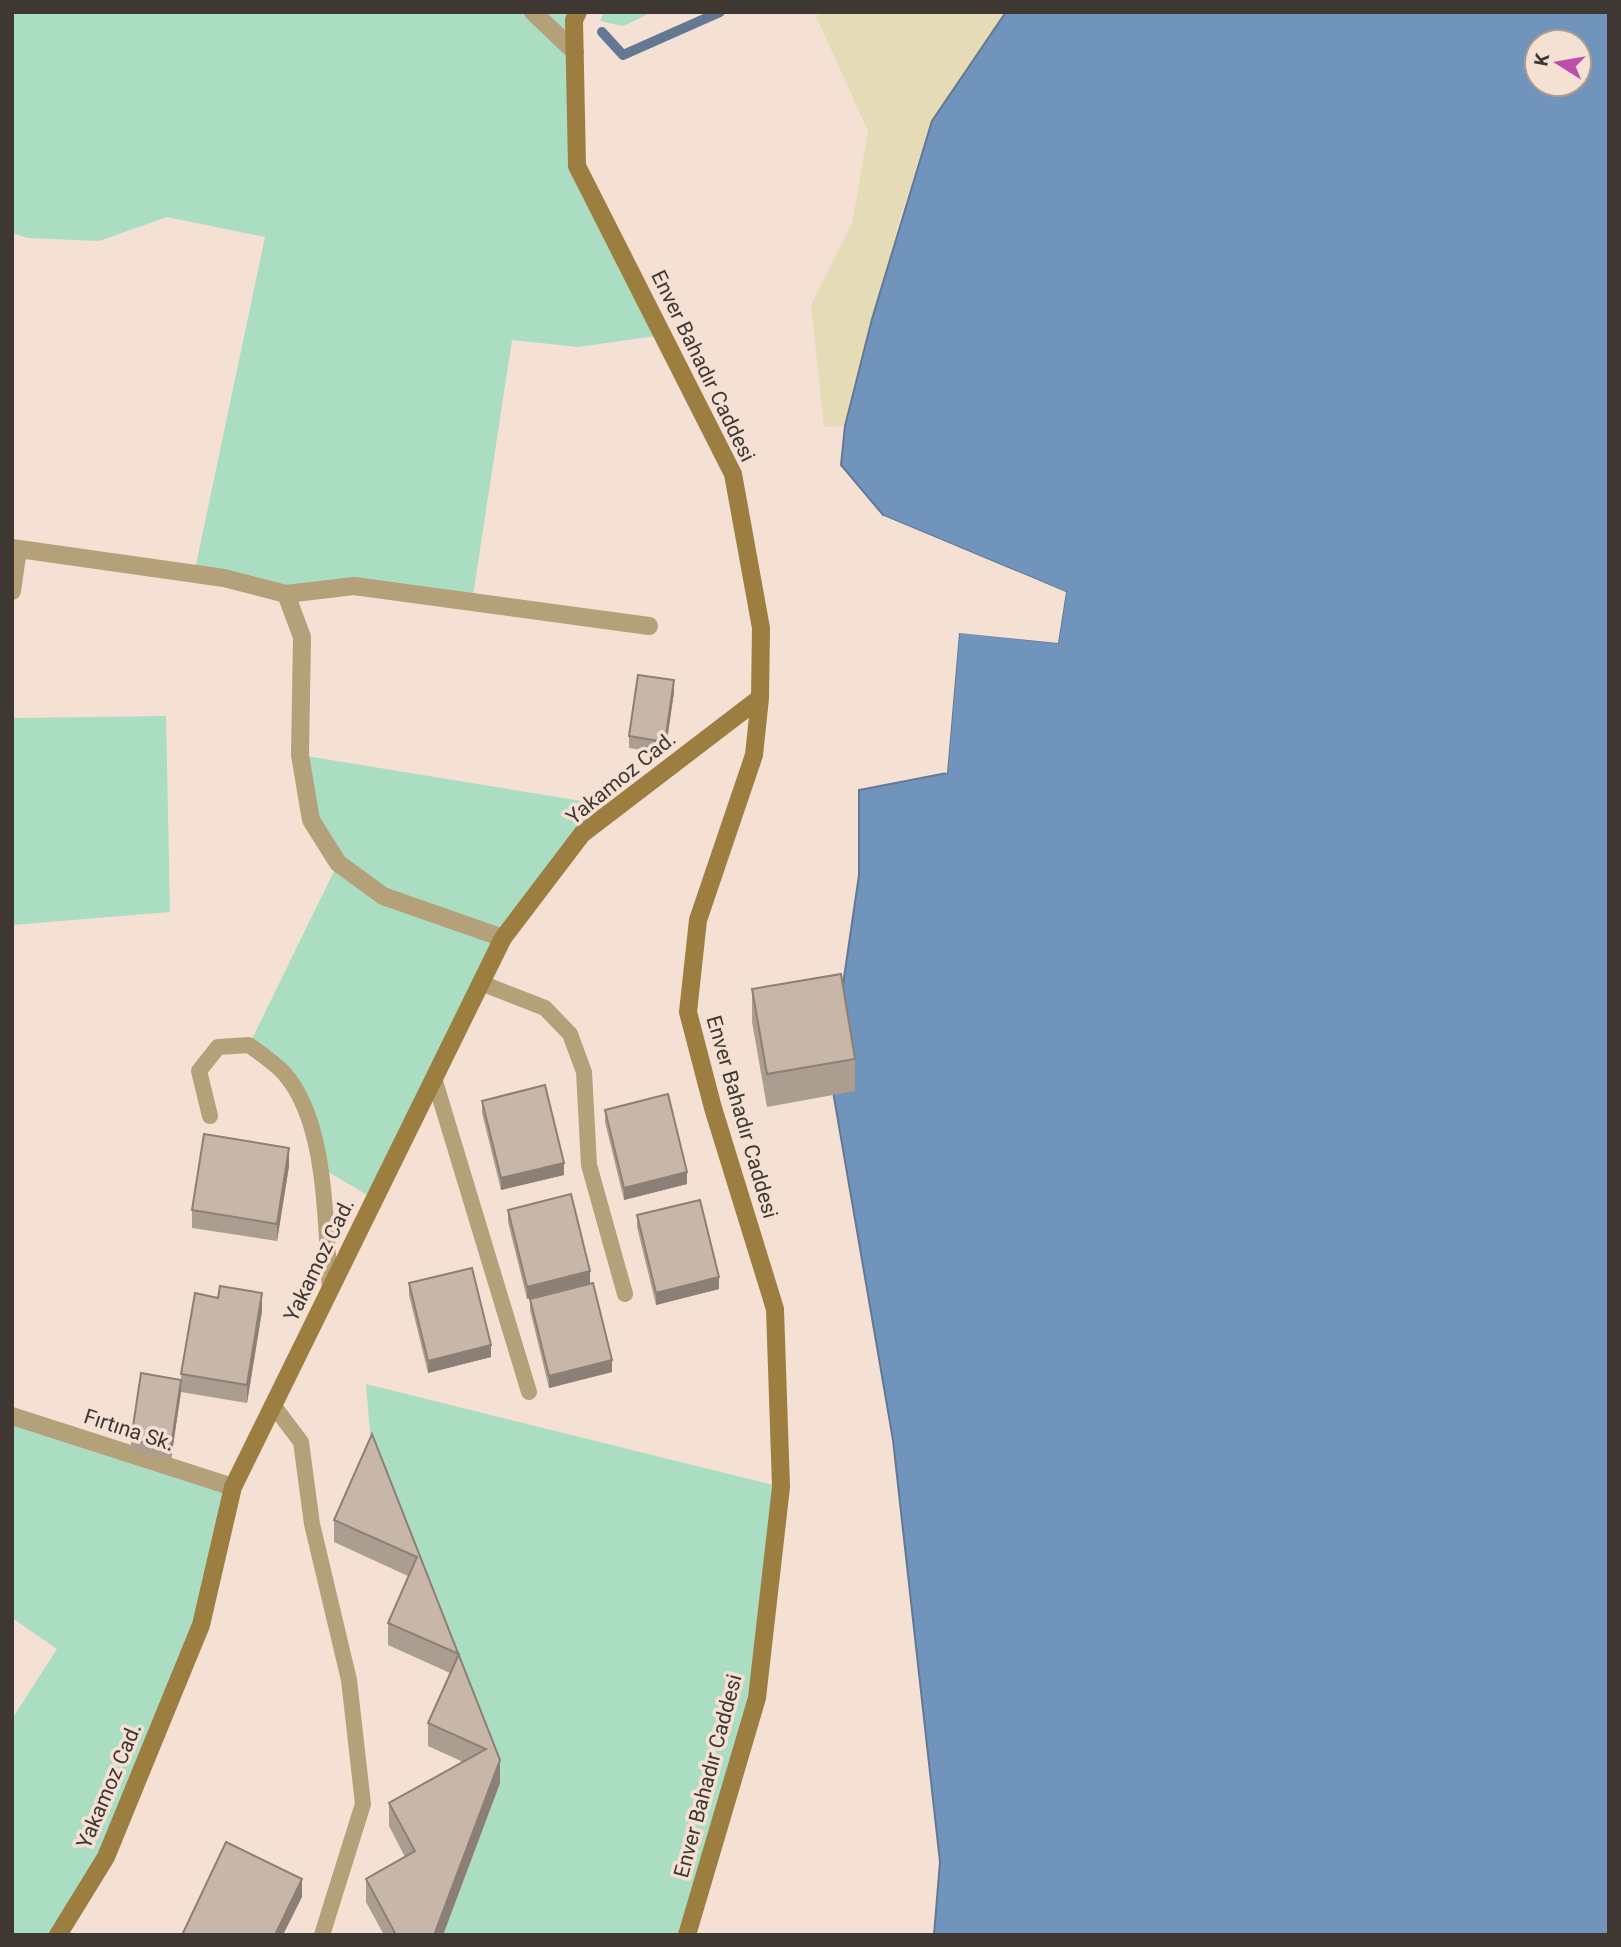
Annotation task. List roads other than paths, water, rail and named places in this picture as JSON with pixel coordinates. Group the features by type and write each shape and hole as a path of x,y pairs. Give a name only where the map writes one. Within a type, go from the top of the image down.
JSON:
{"main road":[{"name":"Enver Bahadır Caddesi","path":"576,16 577,166 733,474 761,628 760,698 754,755 698,920 688,1012 713,1108 775,1309 781,1487 757,1698 687,1935"},
{"name":"Yakamoz Cad.","path":"58,1935 106,1857 201,1625 233,1487 503,938 582,834 760,698"}],"street":[{"path":"533,12 575,51"},
{"path":"12,592 15,549 224,578 286,594 354,586 649,626"},
{"path":"286,594 302,637 300,755 311,820 338,863 383,896 503,938"},
{"name":"Fırtına Sk.","path":"12,1416 233,1487"}],"lane":[{"path":"481,983 544,1008 570,1034 584,1072 589,1165 625,1294"},
{"path":"209,1116 200,1071 218,1047 249,1045 283,1072 304,1107 320,1167 330,1289"},
{"path":"434,1078 529,1392"},
{"path":"273,1405 301,1442 313,1524 349,1680 363,1804 323,1935"}],"water":[{"path":"1006,12 1609,12 1609,1935 934,1935 940,1862 893,1440 830,1074 859,875 859,790 947,773 959,632 1058,643 1066,592 884,516 841,465 845,426 872,319 932,121"}],"waterway":[{"path":"602,32 623,55 720,12"}]}
